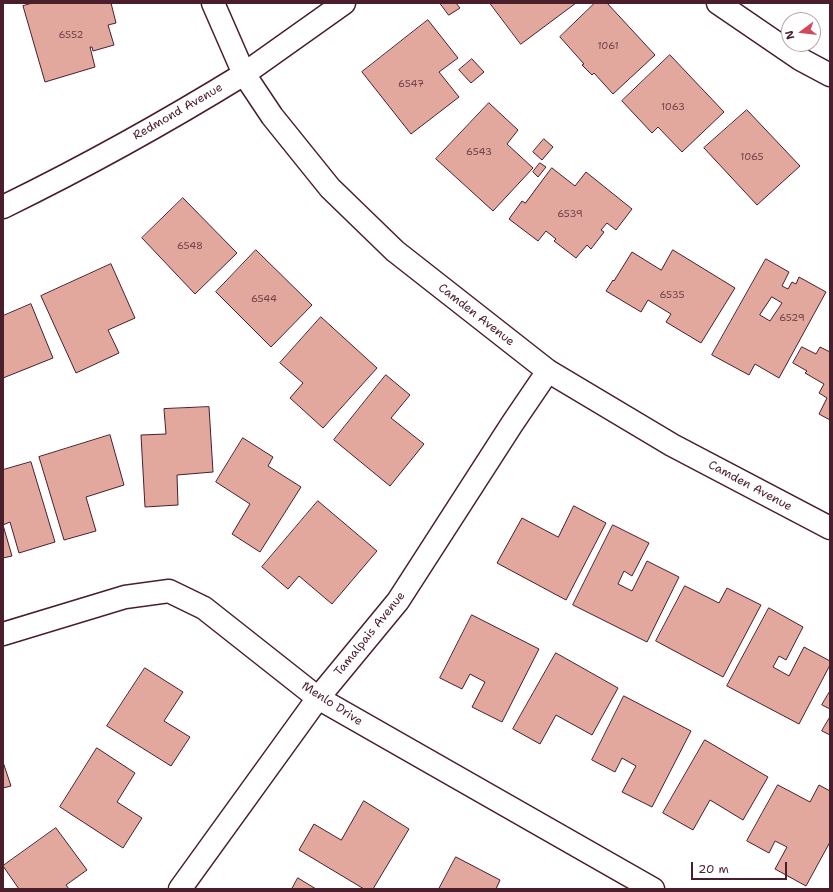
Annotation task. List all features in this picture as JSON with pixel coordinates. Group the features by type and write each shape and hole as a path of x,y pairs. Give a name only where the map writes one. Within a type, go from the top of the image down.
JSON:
{"street":[{"name":"Camden Avenue","path":"213,3 244,74 272,116 335,194 394,251 548,371 672,445 830,528"},
{"name":"Redmond Avenue","path":"3,207 46,186 191,106 244,74 344,3"},
{"path":"718,3 800,59 830,75"},
{"name":"Tamalpais Avenue","path":"180,889 318,698 398,601 512,424 548,371"},
{"name":"Menlo Drive","path":"3,634 125,597 169,591 204,608 318,698 639,886"}],"building":[{"path":"33,3 111,3 116,23 108,25 114,45 93,51 92,47 90,47 95,67 45,82 23,6"},
{"path":"440,3 456,3 460,8 449,15"},
{"path":"490,3 576,3 521,44"},
{"path":"595,3 607,3 655,55 613,94 594,73 592,75 582,65 584,64 560,37"},
{"path":"428,20 458,58 439,72 459,97 411,134 362,72"},
{"path":"670,55 724,112 682,152 658,127 652,133 622,101"},
{"path":"472,59 484,72 471,83 459,70"},
{"path":"489,103 518,130 507,144 533,168 493,211 436,159"},
{"path":"747,110 800,166 757,205 704,148"},
{"path":"544,139 553,147 542,160 533,152"},
{"path":"540,163 546,167 538,177 533,172"},
{"path":"552,168 575,186 586,172 632,209 616,230 607,223 601,230 604,232 591,249 587,245 576,258 554,241 556,239 546,231 538,241 509,219 522,201 525,203"},
{"path":"183,198 237,253 195,294 142,238"},
{"path":"256,250 312,305 271,347 216,292"},
{"path":"673,250 735,288 701,343 666,322 671,314 648,300 641,312 606,291 632,252 661,270"},
{"path":"766,259 789,272 782,286 788,289 792,282 796,284 799,277 826,292 779,378 755,364 749,375 712,355","holes":["772,297 782,303 770,321 760,315"]},
{"path":"111,264 135,318 108,330 119,353 76,373 41,296"},
{"path":"31,304 53,358 3,378 3,316"},
{"path":"321,317 377,368 323,428 290,398 303,383 280,363"},
{"path":"802,347 816,354 820,347 830,352 830,420 819,414 827,398 819,393 824,384 805,373 807,371 793,363"},
{"path":"386,375 410,395 391,418 424,444 390,486 334,440"},
{"path":"209,407 213,472 177,475 178,505 145,507 141,435 166,434 164,409"},
{"path":"110,435 124,485 86,497 96,531 64,540 39,457"},
{"path":"243,438 273,457 268,466 301,487 260,552 232,534 250,504 216,482"},
{"path":"31,462 55,542 19,553 10,522 3,525 3,470"},
{"path":"318,501 377,551 332,604 299,576 288,589 262,567"},
{"path":"574,506 606,523 566,600 497,563 522,518 558,537"},
{"path":"3,525 12,556 3,558"},
{"path":"613,525 649,543 632,576 624,571 618,584 632,591 647,561 679,577 647,642 573,605"},
{"path":"685,586 719,603 727,588 761,605 723,677 656,641"},
{"path":"769,608 803,627 786,660 779,656 773,667 789,676 804,647 830,661 830,665 799,724 727,686"},
{"path":"472,615 539,649 502,722 472,707 485,682 470,674 462,689 440,678"},
{"path":"556,653 618,688 592,735 556,715 540,744 513,729"},
{"path":"145,668 183,692 164,721 190,737 171,766 107,726"},
{"path":"830,691 830,709 822,705"},
{"path":"624,696 691,731 652,807 622,792 636,766 622,758 615,772 592,760"},
{"path":"830,717 830,735 822,731"},
{"path":"705,740 768,777 743,820 710,800 693,830 663,813"},
{"path":"97,748 135,773 117,802 142,818 123,848 60,807"},
{"path":"3,762 11,786 3,788"},
{"path":"778,785 810,802 819,785 830,791 830,842 806,886 775,869 787,847 775,841 769,853 747,841"},
{"path":"364,801 409,829 373,889 364,889 299,850 314,824 341,840"},
{"path":"56,828 87,870 66,885 69,889 19,889 3,866"},
{"path":"456,857 500,880 496,889 439,889"},
{"path":"298,878 316,889 292,889"}]}
